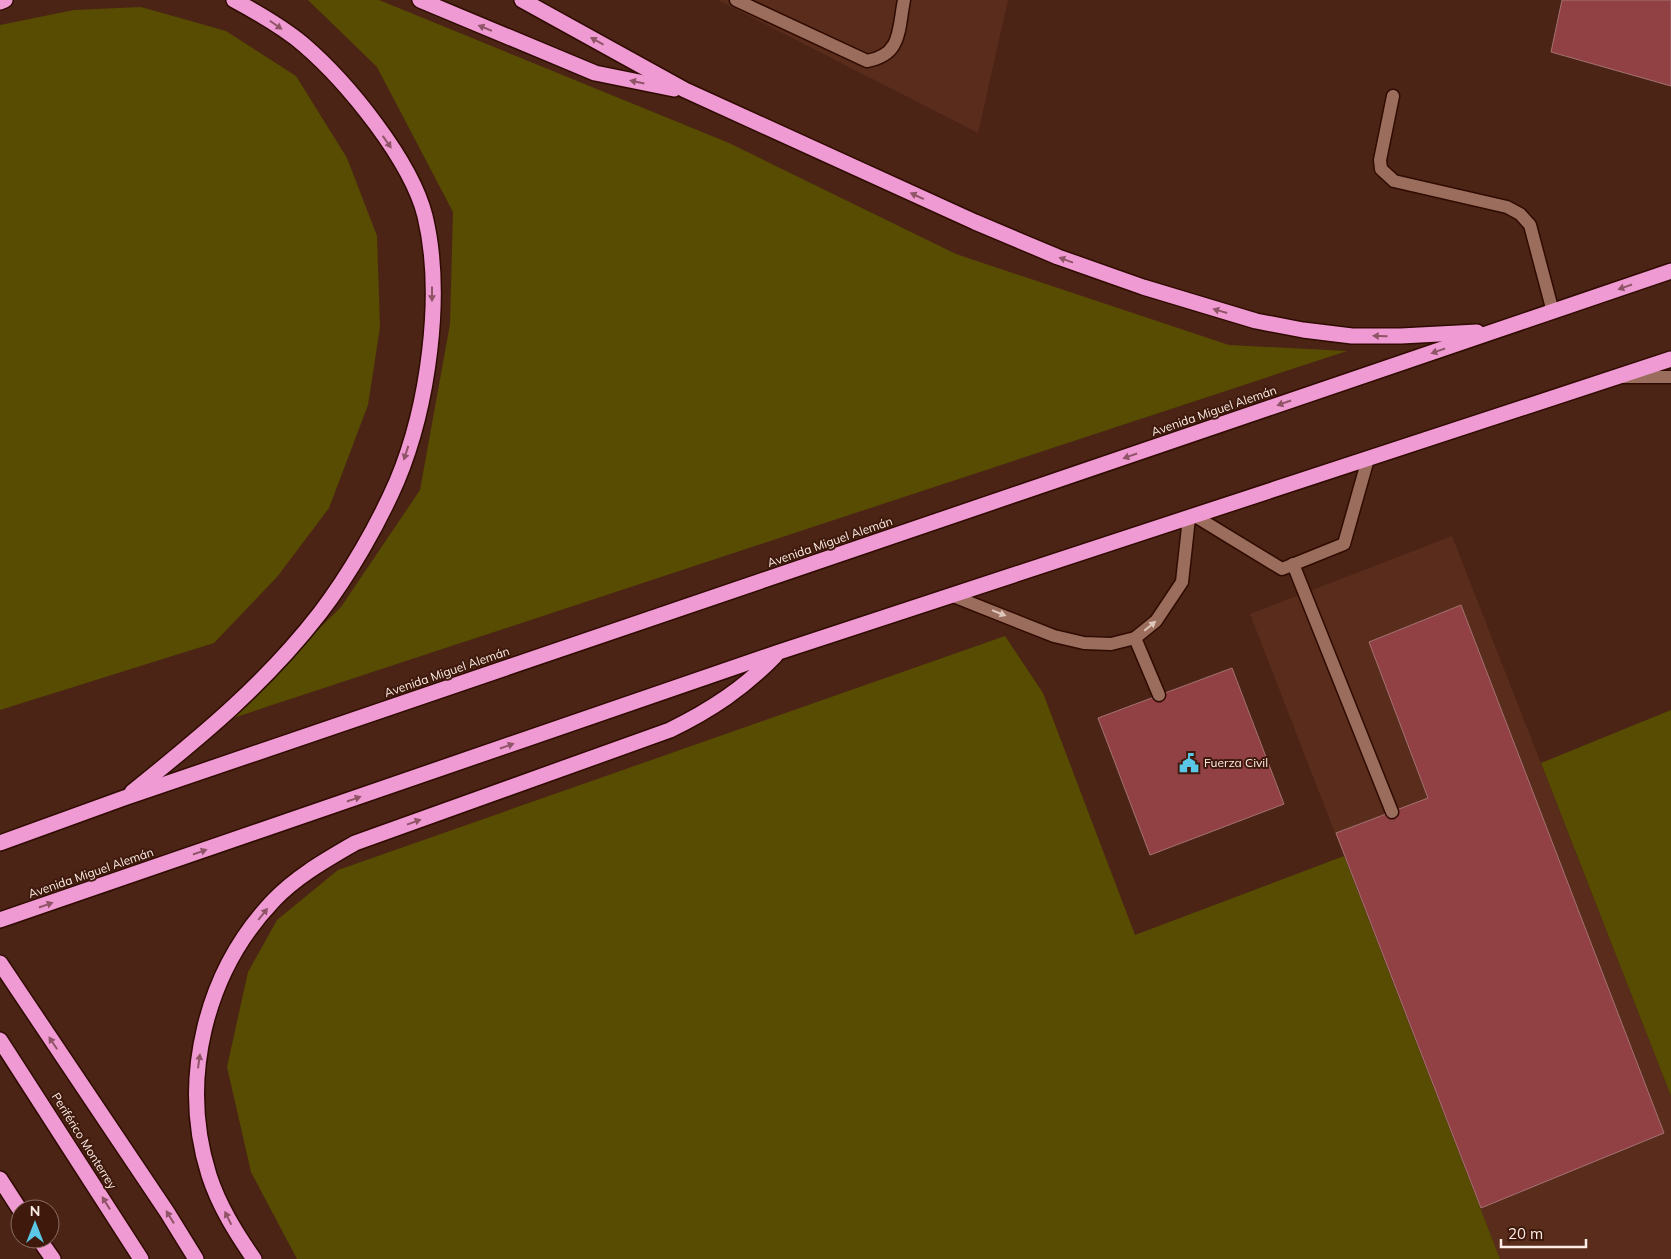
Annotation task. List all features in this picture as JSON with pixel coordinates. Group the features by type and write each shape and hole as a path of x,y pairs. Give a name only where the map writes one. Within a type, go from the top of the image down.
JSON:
{"highway":[{"path":"0,2 5,0"},
{"path":"124,798 215,725 271,670 321,612 362,547 397,481 412,433 425,380 432,324 433,267 424,214 402,163 370,116 337,77 303,44 258,13 234,0"},
{"path":"420,0 595,72 640,83 685,90"},
{"path":"522,0 685,90 975,222 1058,257 1199,305 1256,321 1303,330 1352,336 1400,336 1499,330"},
{"name":"Avenida Miguel Alemán","path":"0,843 124,798 1671,271"},
{"name":"Avenida Miguel Alemán","path":"0,920 779,652 1671,360"},
{"path":"254,1259 228,1221 209,1176 198,1127 196,1078 203,1029 219,982 243,939 274,900 312,868 355,843 670,730 732,696 779,652"},
{"path":"0,962 167,1212 196,1259"},
{"name":"Periférico Monterrey","path":"0,1040 42,1102 141,1259"},
{"path":"0,1179 13,1199"}],"street":[{"path":"736,0 866,61 882,58 896,44 904,0"},
{"path":"1393,96 1380,160 1386,176 1394,181 1507,207 1520,214 1530,225 1553,312"},
{"path":"1621,377 1671,377"},
{"path":"953,596 1054,636 1084,642 1111,644 1136,638 1156,621 1182,582 1192,517 1282,569 1344,544 1368,458"},
{"path":"1293,564 1392,812"},
{"path":"1136,638 1159,696"}],"shaded area":[{"path":"308,0 379,0 729,143 956,254 1229,345 1347,351 227,720 341,607 420,490 450,324 453,212 377,67"},
{"path":"718,0 1008,0 978,133"},
{"path":"141,7 226,31 296,76 347,158 377,236 380,327 368,405 329,508 277,577 214,643 0,710 0,25 74,10"},
{"path":"1452,536 1671,1096 1671,1259 1500,1259 1250,614"},
{"path":"1005,636 1043,693 1135,935 1344,856 1500,1259 297,1259 251,1172 227,1067 248,972 277,920 338,870"},
{"path":"1671,710 1671,1096 1541,763"}],"building":[{"path":"1562,0 1671,0 1671,86 1551,52"},
{"path":"1461,605 1664,1133 1481,1208 1336,833 1428,798 1369,642"},
{"path":"1232,668 1284,804 1150,855 1098,718"}],"place":[{"name":"Fuerza Civil","path":"1189,763"}]}
